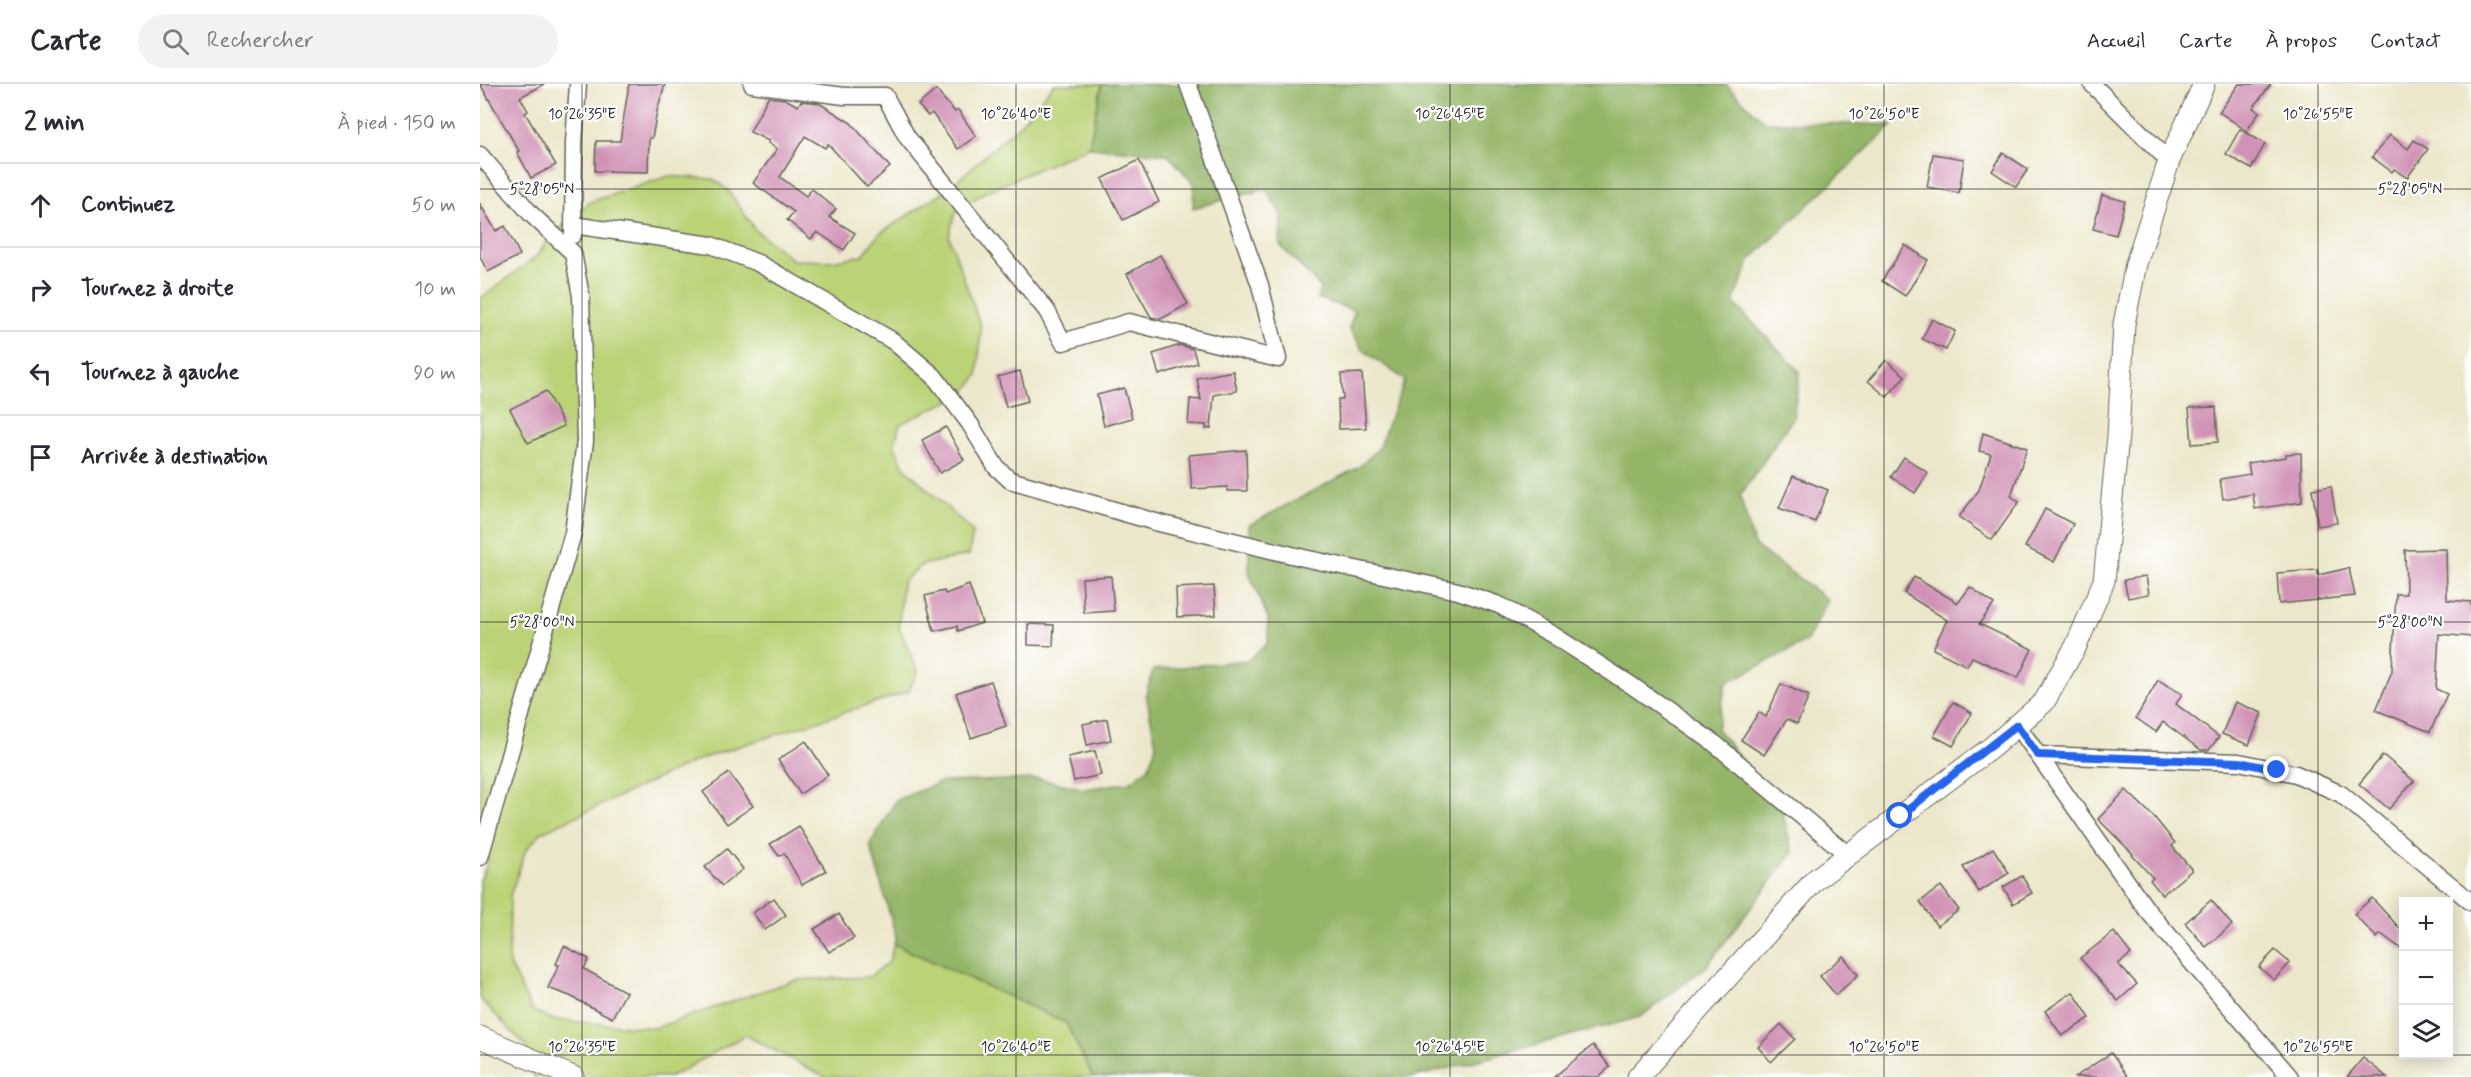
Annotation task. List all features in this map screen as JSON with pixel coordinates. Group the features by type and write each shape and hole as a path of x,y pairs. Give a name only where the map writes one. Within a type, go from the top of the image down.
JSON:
{"street":[{"path":"480,857 573,533 585,441 581,296 573,253 574,143 578,84"},
{"path":"752,84 844,96 885,96 907,137 1047,311 1063,342 1130,322 1278,359 1260,285 1188,84"},
{"path":"2092,84 2169,161"},
{"path":"1638,1077 1815,880 1992,747 2044,702 2076,646 2104,581 2118,436 2124,324 2136,264 2169,161 2204,84"},
{"path":"480,155 531,214 573,253"},
{"path":"573,225 711,245 758,263 893,341 934,376 970,424 996,467 1010,480 1158,523 1304,558 1458,591 1499,605 1554,635 1621,678 1714,743 1848,855"},
{"path":"2017,725 2147,909 2290,1077"},
{"path":"2038,755 2239,762 2296,774 2341,794 2471,902"},
{"path":"480,1038 573,1077"}],"green space":[{"path":"1054,84 1102,84 1089,147 985,192 955,213 949,236 981,327 978,375 964,394 900,424 894,445 904,467 973,532 969,555 921,565 902,583 899,628 918,671 908,692 700,759 542,832 526,850 510,896 509,964 532,1010 553,1020 655,1028 795,980 869,977 889,962 894,944 1066,1023 1093,1077 825,1077 745,1035 671,1077 534,1077 526,1046 480,999 480,879 487,863 488,845 480,811 480,299 538,255 549,238 590,202 669,176 713,179 728,190 756,231 793,260 832,261 863,255 879,234 948,189 1020,124"},
{"path":"1102,84 1725,84 1765,122 1893,125 1751,259 1733,302 1800,372 1793,418 1740,496 1754,545 1828,600 1807,641 1726,683 1717,729 1782,810 1793,853 1705,968 1640,1017 1415,1077 1093,1077 1066,1023 894,944 896,937 870,844 896,800 941,782 1040,779 1085,789 1130,782 1149,767 1156,745 1146,694 1153,670 1248,660 1268,643 1268,618 1249,573 1249,525 1359,467 1378,449 1405,380 1363,350 1349,328 1355,311 1317,298 1321,288 1280,245 1281,215 1266,189 1193,208 1194,184 1167,154 1089,147"}],"building":[{"path":"480,84 545,84 520,97 528,111 525,113 556,165 531,178 517,152 519,151"},
{"path":"629,84 665,84 652,138 649,138 648,172 595,171 596,141 620,141"},
{"path":"2239,84 2271,84 2253,108 2259,112 2247,131 2219,112"},
{"path":"936,90 955,112 958,110 976,136 958,149 932,113 928,116 918,105"},
{"path":"768,97 785,99 798,106 801,101 819,103 851,123 890,167 867,187 828,144 825,148 805,136 780,177 806,196 812,189 836,209 829,217 855,233 844,250 817,232 811,239 787,220 794,212 753,183 777,149 768,143 769,141 750,132"},
{"path":"2240,129 2265,144 2251,169 2226,154"},
{"path":"2390,135 2408,149 2414,140 2428,149 2407,178 2394,169 2392,172 2372,157"},
{"path":"2003,153 2028,169 2016,187 1992,171"},
{"path":"1933,154 1964,159 1959,193 1927,187"},
{"path":"1139,160 1159,202 1123,220 1102,179"},
{"path":"2102,195 2125,201 2116,235 2093,229"},
{"path":"480,204 496,231 505,226 520,255 488,272 480,257"},
{"path":"1905,245 1928,260 1905,296 1882,281"},
{"path":"1160,255 1188,304 1161,319 1151,317 1127,274"},
{"path":"1932,319 1955,331 1946,350 1922,339"},
{"path":"1180,345 1193,349 1197,363 1159,375 1153,354"},
{"path":"1886,360 1905,376 1887,397 1868,381"},
{"path":"1020,371 1028,401 1006,407 998,377"},
{"path":"1233,371 1237,391 1214,395 1211,428 1206,429 1206,425 1188,424 1190,399 1201,400 1197,378"},
{"path":"1362,373 1366,428 1339,429 1338,399 1343,399 1341,374"},
{"path":"1124,388 1132,418 1104,426 1097,395"},
{"path":"546,391 564,426 528,443 510,409"},
{"path":"2216,407 2218,442 2192,444 2189,408"},
{"path":"946,427 964,460 940,473 922,440"},
{"path":"1983,433 2027,448 2011,496 2019,502 1992,540 1959,517 1979,490 1991,454 1979,451"},
{"path":"1246,450 1247,491 1227,491 1227,487 1192,489 1189,455"},
{"path":"2301,453 2302,502 2255,509 2253,494 2223,499 2220,479 2250,474 2248,463"},
{"path":"1904,457 1928,473 1915,493 1891,477"},
{"path":"1793,476 1828,490 1815,522 1779,508"},
{"path":"2331,486 2337,523 2318,526 2312,489"},
{"path":"2045,509 2073,524 2054,562 2025,547"},
{"path":"2446,549 2447,600 2471,602 2471,637 2439,634 2436,689 2447,694 2430,732 2376,710 2392,671 2396,594 2406,594 2405,550"},
{"path":"2349,568 2355,596 2279,604 2277,573 2318,570 2318,575"},
{"path":"1111,576 1114,611 1084,613 1082,578"},
{"path":"2146,576 2149,594 2128,598 2124,580"},
{"path":"1914,577 1958,603 1970,587 1994,604 1979,624 2032,649 2018,678 1972,657 1967,666 1933,649 1947,620 1904,593"},
{"path":"969,585 982,623 958,631 957,626 934,631 925,596 944,591 945,594"},
{"path":"1214,586 1216,615 1177,617 1176,588"},
{"path":"1028,624 1054,625 1053,646 1028,645"},
{"path":"2158,680 2182,694 2176,704 2219,737 2209,750 2201,750 2163,722 2156,732 2136,718"},
{"path":"991,681 1006,726 971,738 956,693"},
{"path":"1781,684 1809,696 1797,724 1787,719 1764,755 1741,740 1759,712 1766,717"},
{"path":"1953,702 1972,713 1953,746 1934,736"},
{"path":"2235,702 2262,713 2249,745 2222,734"},
{"path":"1107,719 1111,740 1087,745 1083,724"},
{"path":"806,741 828,775 800,794 778,760"},
{"path":"1095,751 1101,775 1074,781 1068,757"},
{"path":"2383,755 2414,781 2389,809 2359,784"},
{"path":"729,773 753,806 727,824 703,792"},
{"path":"2126,790 2155,818 2175,843 2172,846 2192,870 2162,895 2150,880 2153,878 2133,854 2098,819"},
{"path":"799,826 826,871 802,885 784,853 779,856 770,844"},
{"path":"1993,848 2009,873 1979,892 1963,867"},
{"path":"727,849 743,869 722,886 705,867"},
{"path":"2022,876 2032,893 2013,904 2003,887"},
{"path":"1941,886 1959,910 1937,926 1920,902"},
{"path":"774,898 786,915 765,930 753,913"},
{"path":"2372,898 2399,928 2399,947 2381,934 2377,938 2354,914"},
{"path":"2211,900 2232,925 2206,947 2185,923"},
{"path":"839,914 854,938 829,952 814,929"},
{"path":"2114,932 2131,954 2118,964 2137,984 2118,1001 2080,958"},
{"path":"564,946 589,959 584,969 626,992 612,1018 570,996 548,988 559,965 556,964"},
{"path":"2275,950 2290,963 2274,980 2259,967"},
{"path":"1843,956 1858,975 1836,995 1820,976"},
{"path":"2073,992 2090,1018 2062,1036 2045,1011"},
{"path":"1781,1024 1795,1039 1771,1062 1758,1047"},
{"path":"1593,1045 1610,1067 1598,1077 1554,1077"},
{"path":"2111,1053 2128,1077 2075,1077"},
{"path":"2363,1058 2387,1077 2347,1077"}],"route":[{"path":"1900,816 1992,747 2017,725 2038,755 2239,762 2277,770"}]}
